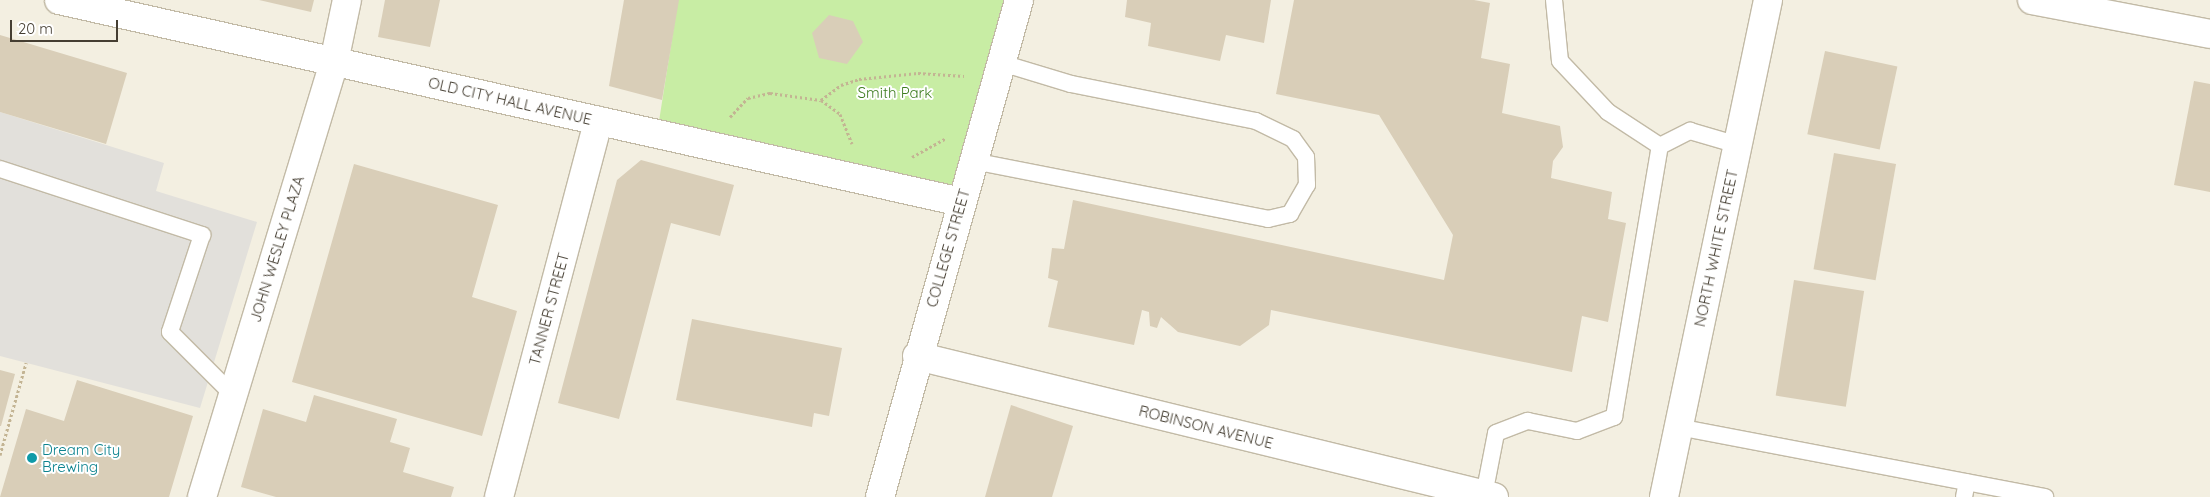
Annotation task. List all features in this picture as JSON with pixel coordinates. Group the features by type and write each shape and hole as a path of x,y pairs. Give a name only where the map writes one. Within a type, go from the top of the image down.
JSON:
{"street":[{"name":"OLD CITY HALL AVENUE","path":"60,0 961,202"},
{"name":"JOHN WESLEY PLAZA","path":"202,497 334,62 347,0"},
{"name":"COLLEGE STREET","path":"880,497 917,356 1019,0"},
{"name":"NORTH WHITE STREET","path":"1664,497 1768,0"},
{"path":"2032,0 2210,34"},
{"name":"TANNER STREET","path":"499,497 513,451 598,121"},
{"name":"ROBINSON AVENUE","path":"917,356 1489,496"}],"lane":[{"path":"1554,0 1560,61 1608,112 1660,146"},
{"path":"973,161 1268,219 1290,214 1307,185 1306,157 1293,139 1256,121 1071,84 999,72"},
{"path":"1660,146 1690,131 1738,145"},
{"path":"1489,496 1496,433 1528,421 1578,431 1614,417 1660,146"},
{"path":"0,169 202,235 170,332 233,395"},
{"path":"1678,427 1966,489 2045,497"}],"path":[{"path":"821,100 841,85 886,75 999,72"},
{"path":"714,147 734,110 748,98 770,93 821,100 840,114 851,136 856,179"},
{"path":"910,158 986,115"},
{"path":"0,455 26,363"}],"green space":[{"name":"Smith Park","path":"678,0 1019,0 961,202 657,134"}],"shaded area":[{"path":"0,112 164,163 156,191 257,222 200,408 0,356"}],"building":[{"path":"259,0 314,0 311,12"},
{"path":"385,0 440,0 430,47 378,37"},
{"path":"624,0 679,0 662,100 609,86"},
{"path":"1127,0 1271,0 1264,43 1226,35 1220,61 1148,46 1151,23 1125,17"},
{"path":"1294,0 1474,0 1490,3 1481,58 1510,64 1502,113 1560,126 1563,147 1553,161 1551,178 1612,192 1608,219 1626,223 1608,322 1582,316 1572,372 1271,310 1269,325 1240,346 1178,332 1161,317 1157,328 1150,326 1149,312 1142,310 1134,345 1048,327 1058,281 1048,278 1052,248 1064,249 1073,200 1444,280 1453,235 1379,115 1276,94"},
{"path":"829,15 853,21 863,42 847,64 819,58 812,33"},
{"path":"0,35 127,73 106,144 0,112"},
{"path":"1825,51 1897,66 1880,150 1807,134"},
{"path":"2194,81 2210,84 2210,192 2174,185"},
{"path":"1834,153 1896,164 1876,280 1814,269"},
{"path":"641,160 734,185 720,236 671,223 619,419 558,403 617,180"},
{"path":"354,164 498,205 472,297 517,311 482,436 292,382"},
{"path":"1794,280 1864,291 1846,407 1776,396"},
{"path":"692,319 842,348 829,416 814,413 812,427 676,400"},
{"path":"0,370 15,374 1,426 0,426"},
{"path":"77,380 193,416 169,497 0,497 26,409 64,421"},
{"path":"314,395 397,419 390,442 410,448 403,472 454,487 451,497 276,497 241,487 263,409 306,422"},
{"path":"1011,405 1073,426 1052,497 985,497"}],"place":[{"name":"Dream City Brewing","path":"32,458"}]}
